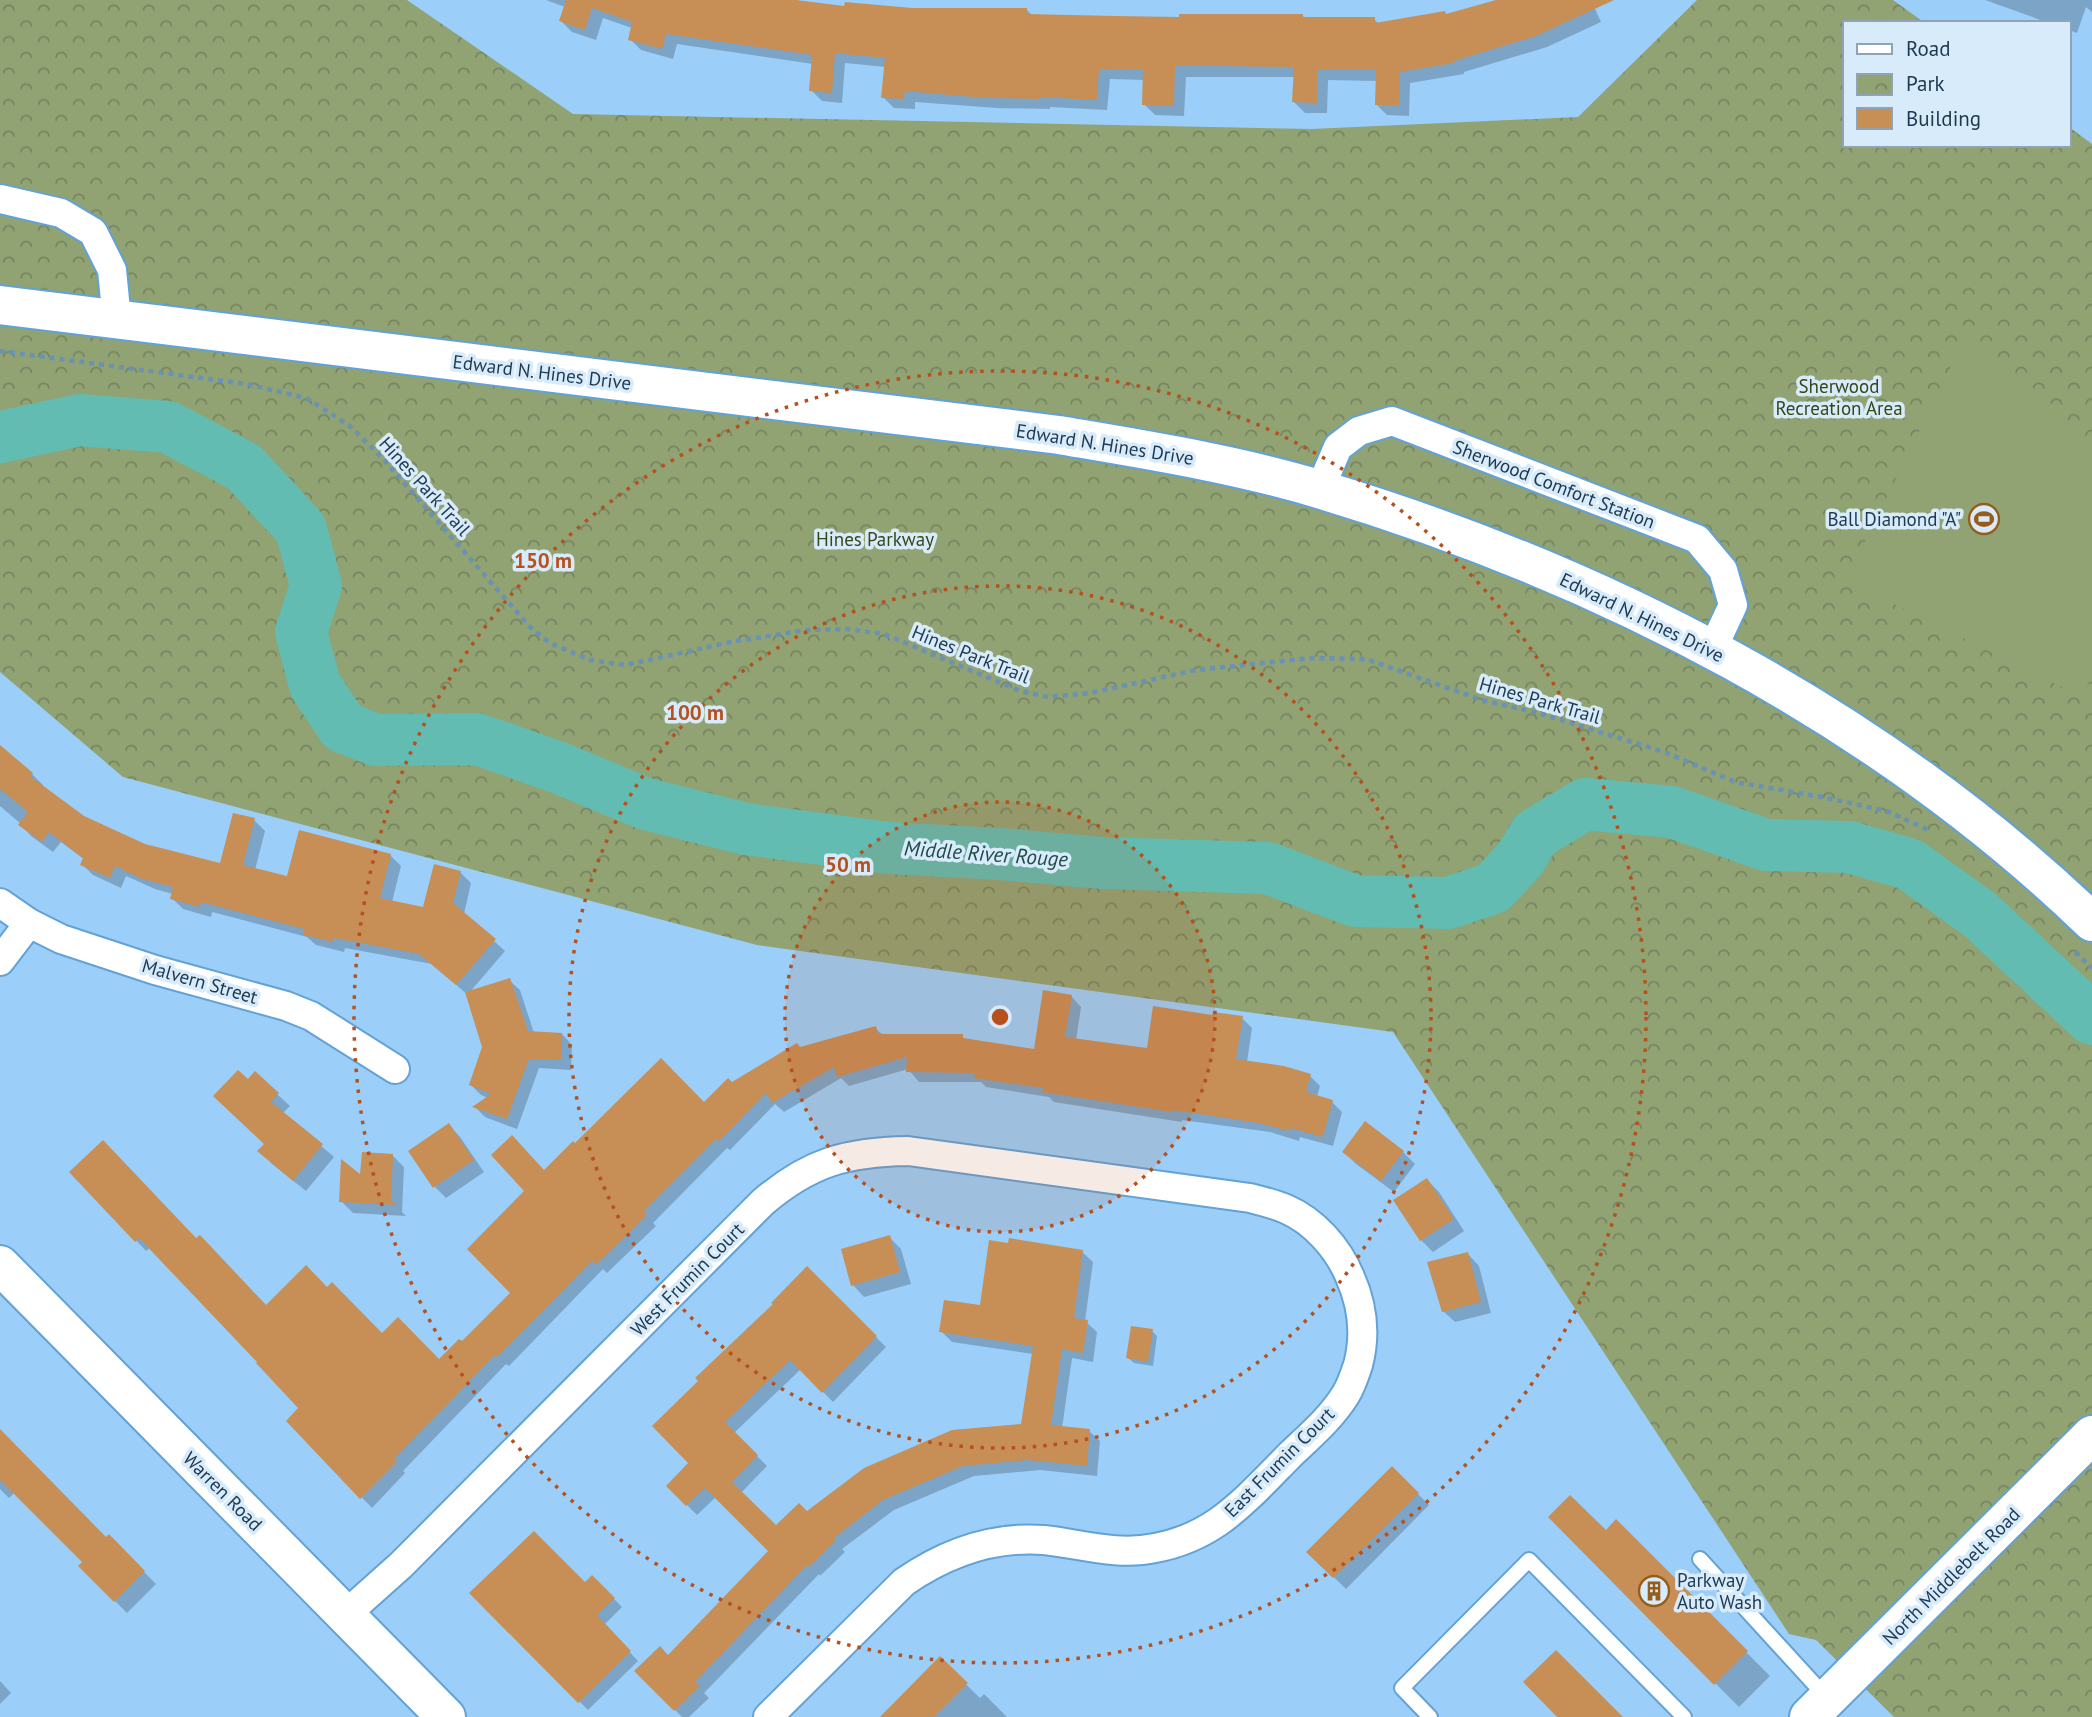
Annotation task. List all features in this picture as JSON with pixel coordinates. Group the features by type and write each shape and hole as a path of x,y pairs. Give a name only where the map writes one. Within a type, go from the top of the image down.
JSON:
{"street":[{"path":"0,199 61,213 93,232 112,270 117,320"},
{"name":"Edward N. Hines Drive","path":"0,305 1059,435 1189,457 1320,489 1487,545 1606,597 1775,684 1890,758 2019,854 2083,936"},
{"name":"Sherwood Comfort Station","path":"1320,489 1338,447 1359,431 1392,421 1698,539 1723,570 1733,605 1712,650"},
{"name":"Malvern Street","path":"0,903 29,923 61,939 155,970 286,1006 311,1016 395,1069"},
{"path":"0,961 29,923"},
{"name":"West Frumin Court","path":"345,1615 401,1564 763,1202 804,1172 855,1154 908,1151 1120,1180"},
{"name":"East Frumin Court","path":"768,1717 904,1582 927,1566 950,1555 1001,1541 1045,1541 1132,1551 1180,1542 1219,1521 1251,1494 1324,1422 1346,1394 1358,1364 1362,1317 1356,1291 1344,1263 1325,1237 1309,1223 1276,1205 1250,1198 1120,1180"},
{"name":"Warren Road","path":"0,1265 446,1717"},
{"name":"North Middlebelt Road","path":"1819,1708 2092,1435"}],"lane":[{"path":"1700,1559 1819,1708"},
{"path":"1430,1717 1402,1688 1529,1560 1684,1717"}],"path":[{"name":"Hines Park Trail","path":"0,351 246,383 306,398 350,426 384,460 530,627 550,643 590,660 625,664 807,630 847,629 884,634 1020,691 1048,696 1090,693 1196,670 1311,658 1366,659 1482,699 1542,714 1667,753 1735,782 1887,811 1929,831"},
{"path":"2083,936 2092,968"}],"green space":[{"name":"Hines Parkway","path":"0,0 407,0 573,114 1312,129 1578,117 1697,0 1893,0 1922,21 1843,21 1843,147 2071,147 2071,128 2092,144 2092,1717 1894,1717 1816,1640 1789,1634 1393,1032 757,945 123,777 0,672"},
{"name":"Ball Diamond \"A\"","path":"1962,344 2012,370 2054,406 2089,451 2092,459 2092,676 2082,697 1846,580"}],"building":[{"path":"566,0 796,0 844,6 845,2 912,8 1027,8 1027,14 1115,16 1303,14 1303,17 1375,17 1375,23 1445,11 1446,14 1496,0 1614,0 1536,36 1454,63 1400,72 1399,105 1375,105 1376,70 1317,70 1317,103 1292,102 1294,67 1175,66 1174,106 1142,105 1143,70 1099,69 1097,100 985,98 905,91 904,99 881,98 885,58 835,53 832,93 809,91 812,55 666,34 662,49 628,40 632,22 592,8 585,30 559,21"},
{"path":"0,745 33,773 30,776 84,816 145,844 220,863 233,813 255,818 243,865 287,876 299,830 391,854 380,898 423,907 434,864 461,871 453,903 496,939 456,985 419,954 334,938 333,942 303,935 304,929 201,902 200,907 170,899 173,887 142,879 115,866 110,878 80,865 83,858 49,832 42,842 18,825 28,812 0,789"},
{"path":"510,978 528,1031 562,1033 561,1060 529,1059 507,1119 472,1107 491,1094 469,1085 482,1047 465,992"},
{"path":"1043,990 1072,995 1065,1037 1147,1048 1153,1006 1212,1015 1213,1012 1243,1016 1236,1059 1284,1066 1311,1074 1306,1092 1333,1100 1323,1137 1290,1128 1289,1131 1258,1123 1042,1092 1043,1088 974,1078 975,1073 906,1072 907,1057 837,1077 834,1067 772,1103 766,1093 644,1211 647,1215 596,1265 592,1261 497,1357 495,1355 394,1459 397,1462 360,1499 286,1421 298,1408 139,1238 135,1242 69,1172 103,1140 196,1238 200,1235 266,1305 306,1265 327,1287 332,1282 382,1333 398,1317 439,1359 459,1339 462,1341 510,1293 467,1249 524,1191 491,1155 512,1135 544,1170 661,1058 704,1102 728,1078 732,1082 797,1043 800,1047 876,1026 878,1034 963,1034 963,1038 1034,1049"},
{"path":"238,1070 248,1079 255,1071 279,1093 271,1102 323,1144 293,1181 257,1151 264,1144 213,1096"},
{"path":"1365,1121 1404,1151 1381,1181 1342,1152"},
{"path":"449,1123 474,1160 433,1188 408,1151"},
{"path":"362,1152 393,1154 391,1200 397,1205 339,1202 341,1159 360,1174"},
{"path":"1427,1178 1454,1219 1420,1241 1393,1200"},
{"path":"890,1235 900,1272 851,1286 841,1249"},
{"path":"1009,1238 1083,1250 1074,1318 1088,1320 1083,1353 1062,1349 1051,1425 1090,1429 1087,1466 1028,1460 963,1466 883,1500 834,1538 836,1540 809,1567 807,1565 695,1682 700,1686 674,1711 634,1671 660,1646 668,1655 768,1551 705,1488 686,1506 666,1486 688,1463 652,1426 698,1381 695,1378 773,1304 771,1303 807,1266 877,1336 822,1393 790,1360 725,1422 758,1455 732,1482 776,1525 799,1503 807,1511 864,1468 952,1430 1021,1424 1033,1346 939,1332 944,1300 980,1305 989,1240 1008,1243"},
{"path":"1468,1252 1481,1302 1442,1312 1427,1262"},
{"path":"1131,1326 1153,1329 1148,1362 1126,1358"},
{"path":"0,1429 106,1537 109,1534 145,1571 114,1602 78,1566 82,1562 0,1480"},
{"path":"1392,1466 1419,1493 1333,1578 1306,1552"},
{"name":"Parkway Auto Wash","path":"1570,1495 1606,1530 1616,1519 1748,1651 1714,1685 1548,1517"},
{"path":"534,1531 585,1582 592,1575 615,1598 597,1615 631,1651 578,1703 469,1593"},
{"path":"1556,1650 1623,1717 1557,1717 1523,1682"},
{"path":"940,1656 968,1683 934,1717 880,1717"}],"waterway":[{"name":"Middle River Rouge","path":"0,437 80,420 168,427 244,467 301,529 316,586 301,632 315,685 343,727 376,740 477,739 557,767 646,804 746,829 889,848 1102,863 1268,868 1355,901 1448,903 1493,888 1520,859 1535,834 1585,804 1672,812 1766,845 1849,847 1909,864 1979,914 2092,1019"}],"place":[{"name":"Ball Diamond \"A\"","path":"1984,519"},
{"name":"Parkway Auto Wash","path":"1654,1591"}],"park label":[{"name":"Sherwood Recreation Area","path":"1839,397"}]}
